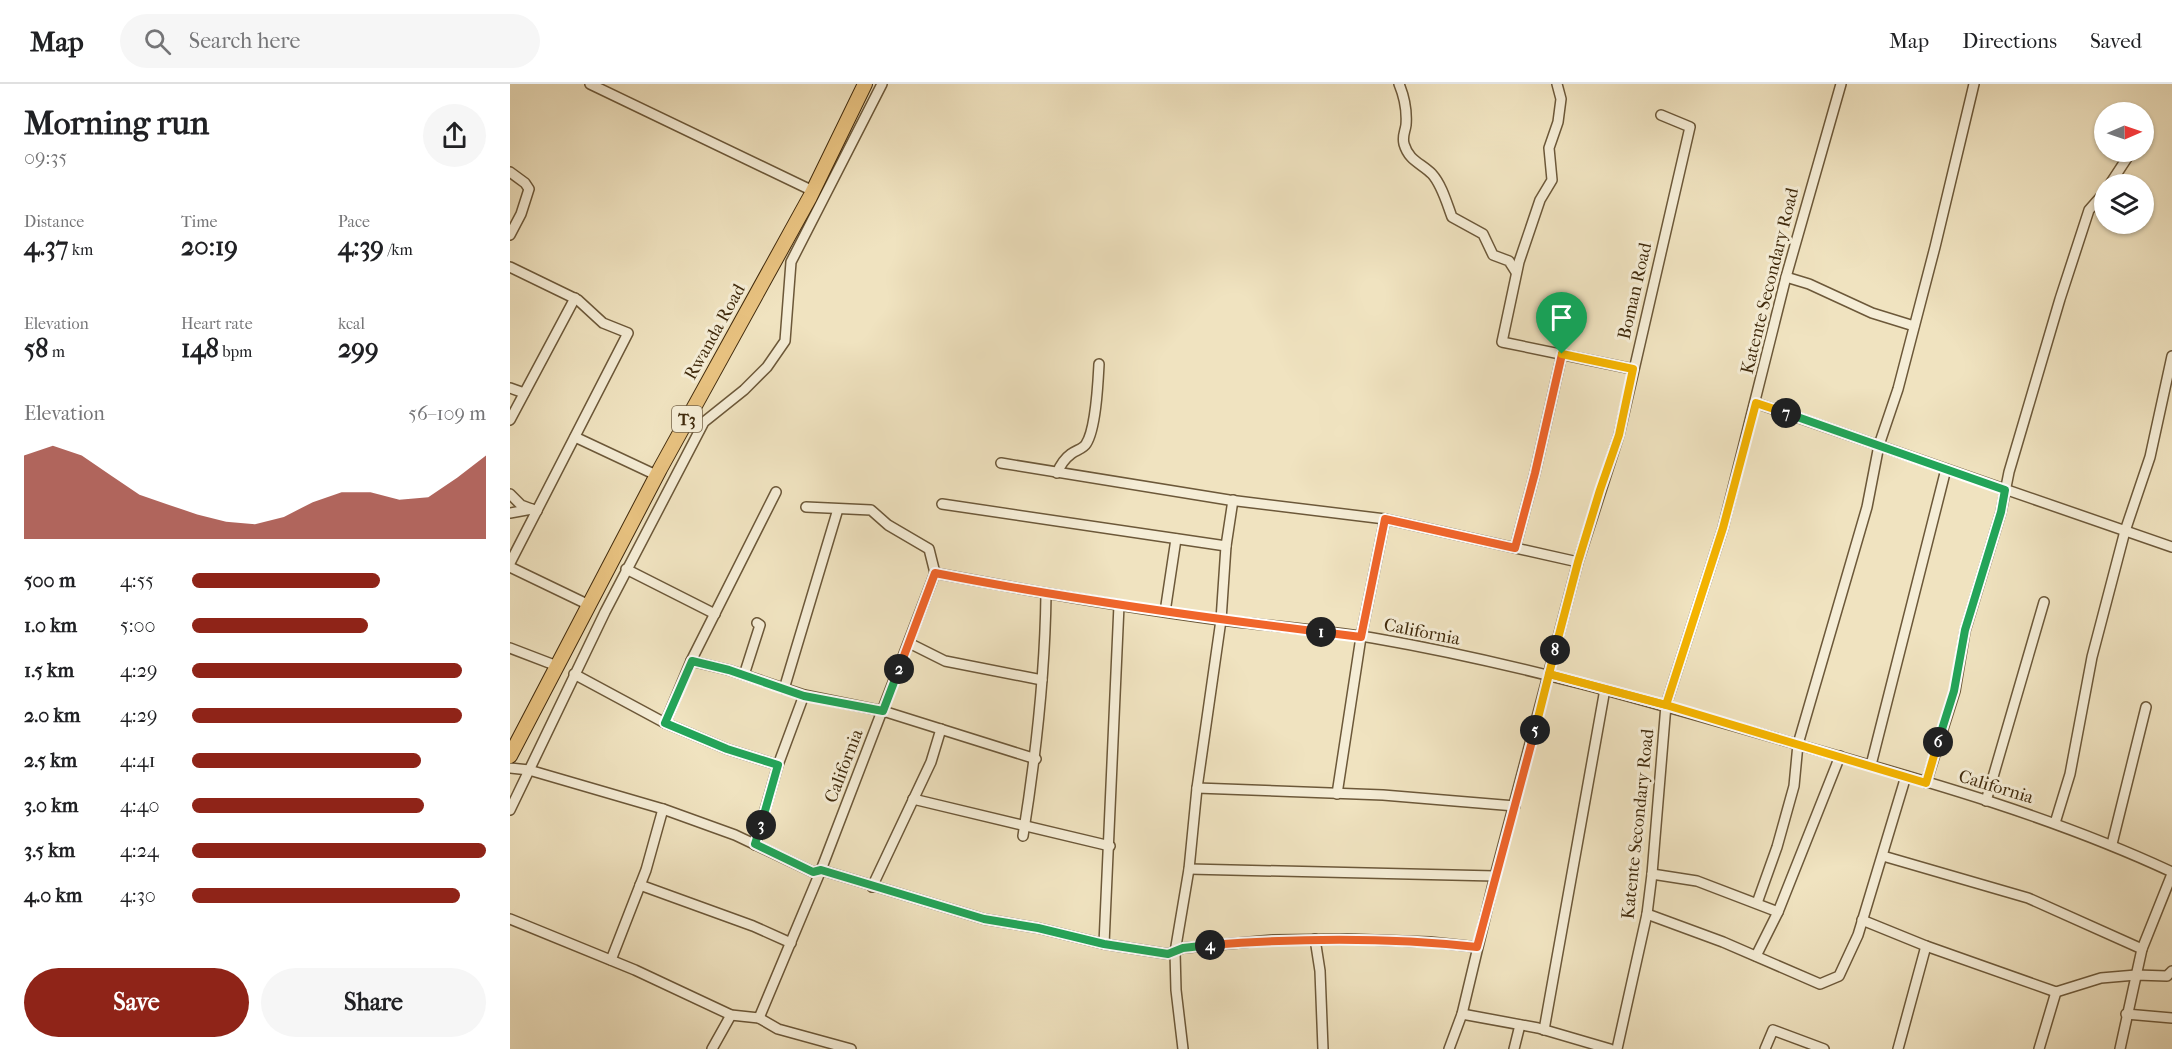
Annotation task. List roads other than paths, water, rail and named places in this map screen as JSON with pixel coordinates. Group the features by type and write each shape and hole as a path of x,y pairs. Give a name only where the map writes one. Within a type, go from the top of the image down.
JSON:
{"highway":[{"name":"Rwanda Road","path":"510,756 656,475 813,191 865,84"}],"street":[{"path":"590,84 813,191"},
{"path":"510,810 574,674 704,422 767,367 785,341 791,262 882,84"},
{"path":"1399,84 1406,107 1404,145 1414,163 1432,175 1452,217 1484,234 1493,255 1509,261 1516,272"},
{"path":"1557,84 1561,99 1558,122 1548,148 1552,180 1540,200 1516,272 1502,342 1633,369"},
{"name":"Katente Secondary Road","path":"1617,1049 1647,914 1666,705 1723,528 1786,277 1840,84"},
{"path":"1757,903 1777,847 1794,786 1798,744 1867,507 1879,445 1898,389 1965,129 1974,84"},
{"name":"Boman Road","path":"1449,1049 1462,1014 1495,876 1578,562 1619,435 1690,127 1660,115"},
{"path":"510,172 525,183 529,189 521,214 510,235"},
{"path":"1926,783 1954,691 1965,630 2001,512 2005,490 2060,299 2089,210 2094,204"},
{"path":"510,267 575,298 603,323 628,333 575,437 534,510 510,565 589,605"},
{"path":"1786,277 1809,284 1872,313 1914,326"},
{"path":"510,420 575,298"},
{"path":"1515,548 1562,354"},
{"path":"2055,823 2070,774 2092,657 2125,531 2150,457 2172,356"},
{"path":"1057,473 1061,464 1071,454 1085,446 1090,436 1098,399 1099,364"},
{"path":"510,388 524,393"},
{"path":"1756,403 2172,547"},
{"path":"575,437 656,475"},
{"path":"1001,463 1233,500 1385,519 1578,562"},
{"path":"1871,765 1946,470"},
{"path":"665,723 692,661 776,492"},
{"path":"510,494 521,505 534,510"},
{"path":"1183,1049 1176,990 1175,952 1189,869 1197,788 1221,620 1226,546 1233,500"},
{"path":"942,504 1226,546"},
{"path":"806,507 871,510 888,525 929,549 935,573"},
{"path":"784,689 838,508"},
{"path":"510,513 534,510"},
{"path":"1337,794 1361,637 1385,519"},
{"path":"1166,612 1176,539"},
{"path":"627,569 715,614"},
{"name":"California","path":"759,1018 821,870 935,573 1119,605 1361,637 1549,674 1666,705 1871,765 2055,823 2112,844 2172,873"},
{"path":"1023,836 1036,759 1046,594"},
{"path":"1986,801 2044,602"},
{"path":"1104,944 1119,605"},
{"path":"744,675 758,634 760,625 757,623"},
{"path":"909,643 945,661 1042,680"},
{"path":"510,648 557,666"},
{"path":"692,661 744,675 804,696 883,711 1036,759"},
{"path":"574,674 665,723 727,749 778,765"},
{"path":"1544,1030 1605,689"},
{"path":"755,844 778,765 804,696"},
{"path":"2112,844 2146,707"},
{"path":"872,887 931,762 941,729"},
{"path":"1756,956 1778,912 1840,756"},
{"path":"510,768 529,770 663,809 735,835 813,872 821,870 984,919 1038,928 1104,944 1168,954 1183,948 1273,940 1316,939 1430,942 1477,947"},
{"path":"1647,914 1723,942 1820,984 1839,976 1862,920 1906,776"},
{"path":"1197,788 1383,795 1515,806"},
{"path":"913,799 1110,846"},
{"path":"611,960 640,885 663,809"},
{"path":"1883,856 2028,898 2142,949"},
{"path":"1189,869 1495,876"},
{"path":"2120,1049 2142,949 2172,873"},
{"path":"1652,874 1697,881 1778,912"},
{"path":"640,885 753,926 791,943"},
{"path":"510,919 611,960 731,1015 759,1018 778,1029 851,1049"},
{"path":"1862,920 1926,946 2056,992 2101,978 2136,975 2167,976 2172,971"},
{"path":"1316,939 1320,971 1323,1049"},
{"path":"1898,1049 1926,946"},
{"path":"2039,1049 2056,992"},
{"path":"1462,1014 1544,1030 1610,1049"},
{"path":"2126,1014 2172,1018"},
{"path":"712,1049 731,1015"},
{"path":"1514,1049 1520,1025"},
{"path":"1765,1049 1773,1029 1824,1049"}]}
